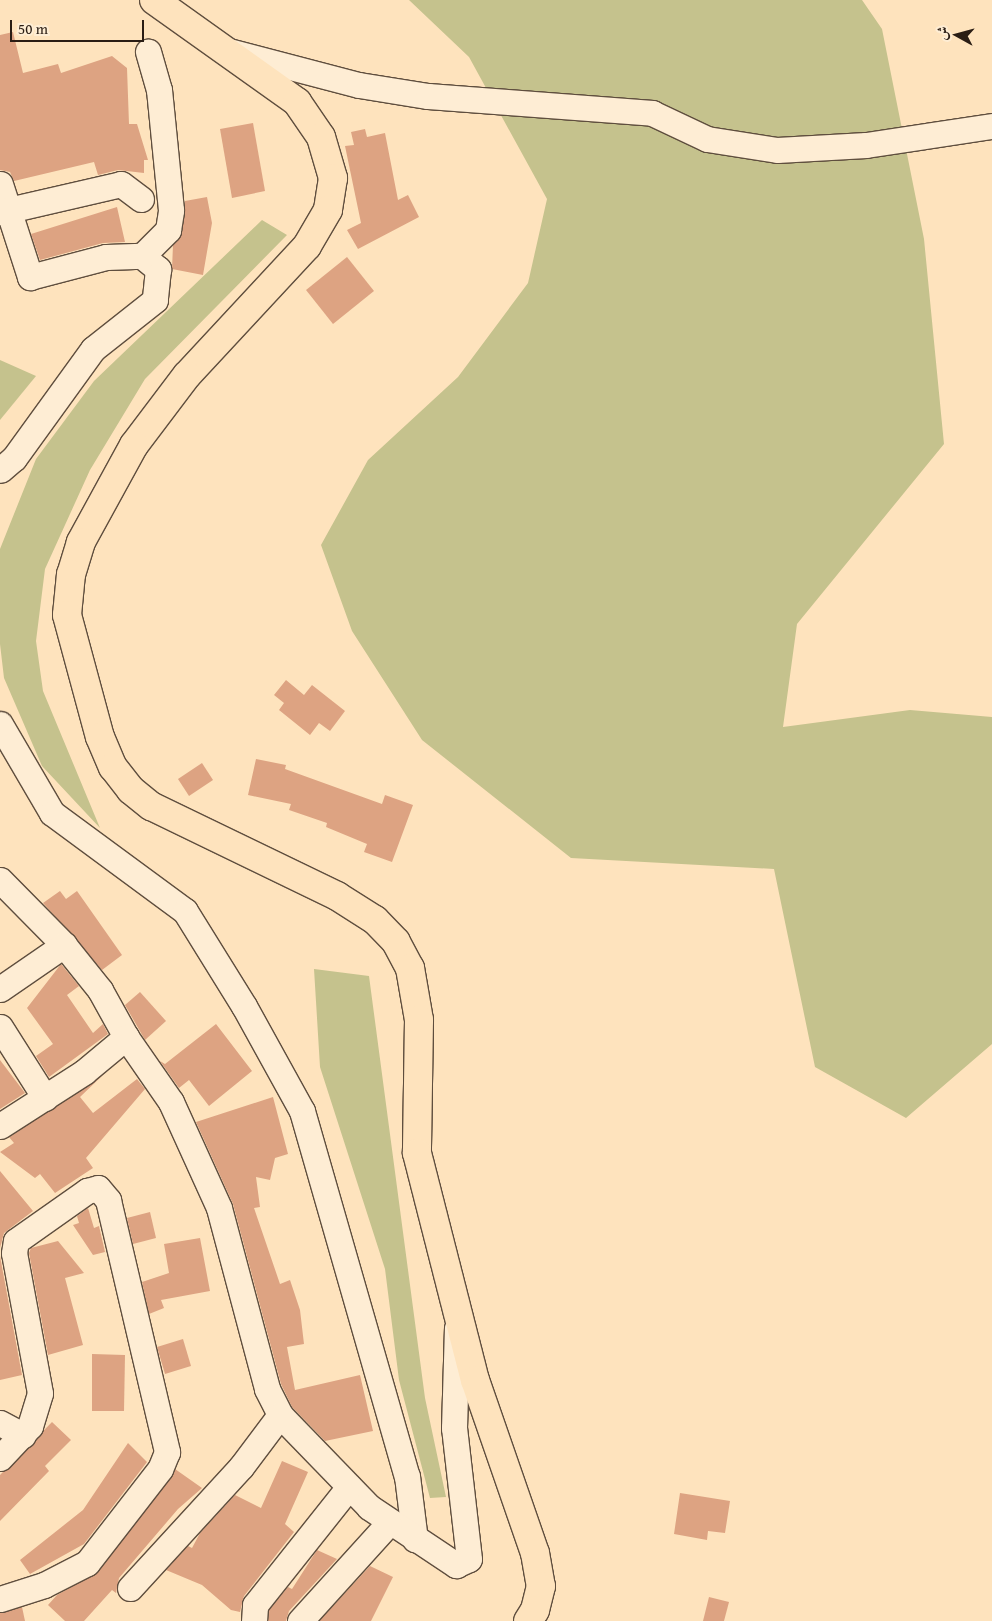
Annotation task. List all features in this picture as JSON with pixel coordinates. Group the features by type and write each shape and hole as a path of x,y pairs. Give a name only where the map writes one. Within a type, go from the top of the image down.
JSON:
{"main road":[{"path":"154,0 229,51 297,102 320,137 333,178 328,210 308,246 187,375 134,445 81,542 71,574 67,615 100,738 112,767 131,790 152,806 337,896 375,920 396,942 410,968 419,1020 417,1152 486,1415 535,1553 541,1586 535,1610 528,1621"}],"street":[{"path":"229,51 359,85 428,96 652,113 707,139 777,150 866,145 992,126"},
{"path":"142,256 168,230 171,210 165,171 159,90 148,52"},
{"path":"4,210 121,184 165,171"},
{"path":"0,184 4,210 35,269 106,257 142,256 158,268 155,300 93,349 7,464 0,491"},
{"path":"121,184 141,199"},
{"path":"0,724 52,813 184,912 244,1006 302,1111 407,1476 415,1540"},
{"path":"0,880 64,945 100,990 126,1037 171,1102 219,1208 267,1388 280,1415 350,1487 389,1523 456,1565 469,1559 454,1428 458,1307"},
{"path":"0,989 64,945"},
{"path":"0,1027 45,1098"},
{"path":"0,1126 45,1098 126,1037"},
{"path":"0,1458 23,1435 38,1404 40,1382 14,1253 16,1241 87,1191 98,1188 108,1200 166,1452 160,1469 86,1563 44,1585 0,1599"},
{"path":"130,1588 241,1467 280,1415"},
{"path":"0,1422 23,1435"},
{"path":"254,1621 254,1605 350,1487"},
{"path":"300,1621 389,1523"}],"shaded area":[{"path":"409,0 862,0 882,29 924,239 944,444 797,624 783,727 910,710 992,717 992,1044 906,1118 815,1067 774,869 571,858 422,740 352,631 321,545 368,460 458,377 528,283 547,199 469,57"},
{"path":"262,220 287,235 145,379 90,470 45,569 36,641 43,691 100,828 42,766 4,678 0,644 0,549 36,459 94,381"},
{"path":"0,360 36,376 0,420"},
{"path":"314,969 369,976 425,1398 446,1497 430,1498 399,1380 385,1269 320,1067"}],"building":[{"path":"13,32 23,73 58,64 61,73 112,56 127,68 129,124 137,124 148,160 144,160 144,173 118,170 98,175 94,162 14,181 10,172 0,170 0,35"},
{"path":"253,123 265,191 232,198 220,129"},
{"path":"365,129 367,137 385,133 398,200 408,195 419,217 358,249 347,230 361,223 345,146 354,145 351,132"},
{"path":"207,197 212,223 203,275 172,269 173,245 182,232 185,201"},
{"path":"117,207 125,242 103,243 40,260 31,234"},
{"path":"347,257 374,291 333,324 306,290"},
{"path":"286,680 304,695 312,685 345,711 330,731 319,723 310,735 279,710 284,703 274,695"},
{"path":"256,759 286,765 285,769 382,804 385,795 413,805 392,862 364,852 367,844 326,827 327,823 289,810 291,804 248,795"},
{"path":"202,763 213,780 189,796 178,779"},
{"path":"60,891 66,899 77,891 122,955 102,970 43,903"},
{"path":"61,964 79,986 67,995 93,1033 103,1024 108,1034 49,1077 36,1056 53,1044 27,1008"},
{"path":"140,992 166,1021 145,1040 125,1005"},
{"path":"216,1024 252,1071 209,1106 189,1080 179,1088 160,1061 165,1064"},
{"path":"0,1060 25,1093 0,1109"},
{"path":"104,1074 80,1097 93,1113 137,1079 145,1089 86,1158 93,1168 55,1193 40,1174 35,1178 0,1152 14,1143 9,1137"},
{"path":"273,1097 288,1154 275,1158 270,1180 256,1177 260,1207 254,1208 280,1284 290,1280 300,1310 304,1344 287,1347 295,1390 360,1375 373,1431 325,1441 292,1407 281,1384 233,1204 196,1122"},
{"path":"0,1171 33,1211 4,1233 0,1248"},
{"path":"88,1208 94,1228 99,1226 105,1252 93,1255 73,1225 79,1223 77,1216"},
{"path":"150,1212 156,1238 133,1244 127,1218"},
{"path":"200,1238 210,1291 161,1300 164,1308 149,1314 142,1282 169,1273 164,1244"},
{"path":"58,1241 84,1273 65,1278 83,1345 48,1355 29,1253 31,1248"},
{"path":"0,1256 22,1375 0,1380"},
{"path":"183,1339 191,1366 165,1374 157,1347"},
{"path":"92,1354 125,1355 124,1411 92,1411"},
{"path":"52,1422 71,1440 45,1466 49,1471 0,1521 0,1475"},
{"path":"128,1443 147,1462 84,1544 30,1574 20,1560 83,1510"},
{"path":"282,1461 308,1472 285,1524 294,1532 244,1596 240,1612 231,1610 202,1585 166,1570 188,1546 192,1548 200,1533 235,1495 261,1508"},
{"path":"175,1469 202,1488 178,1509 119,1578 116,1593 112,1590 84,1621 65,1621 48,1605 57,1595 98,1572"},
{"path":"680,1493 730,1501 725,1533 708,1531 707,1540 674,1534"},
{"path":"317,1550 337,1559 289,1611 286,1621 268,1621 269,1610 288,1587 292,1589"},
{"path":"370,1566 393,1577 371,1621 319,1621"},
{"path":"709,1597 729,1602 724,1621 703,1621"},
{"path":"22,1607 25,1621 0,1621 0,1613"}]}
